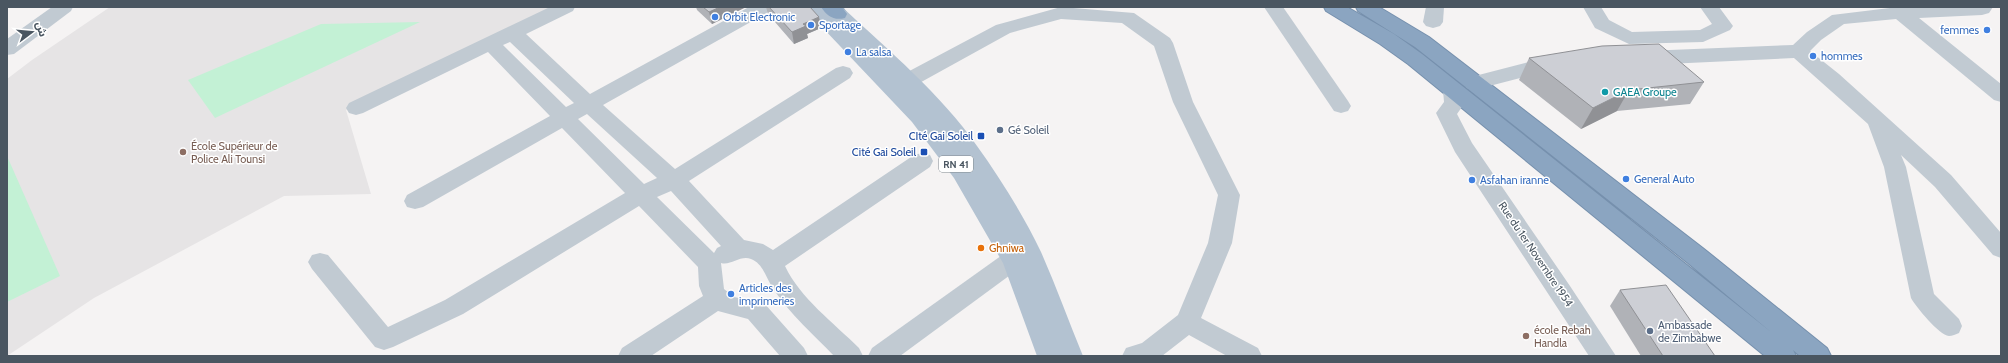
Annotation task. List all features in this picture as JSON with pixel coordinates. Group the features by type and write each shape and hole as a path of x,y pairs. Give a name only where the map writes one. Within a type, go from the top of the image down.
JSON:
{"highway":[{"path":"1333,7 1387,39 1453,90 1783,356"},
{"path":"1365,7 1422,42 1696,256 1818,356"}],"main road":[{"name":"RN 41","path":"812,7 864,58 934,134 962,172 1013,260 1050,356"},
{"name":"RN 41","path":"833,9 878,51 947,122 969,150 991,183 1029,252 1070,356"}],"street":[{"path":"7,49 64,7"},
{"path":"356,108 566,7"},
{"path":"415,201 763,7"},
{"path":"1273,7 1341,106"},
{"path":"1592,7 1602,24 1629,38 1703,36 1723,26 1709,7"},
{"path":"1627,59 1798,51 1814,36 1840,19 1879,14 1902,14 1983,8 2001,14"},
{"path":"907,81 1003,30 1061,12 1127,16 1163,43 1183,102 1229,195 1220,243 1187,322 1151,350 1135,356"},
{"path":"1902,14 2001,95"},
{"path":"513,33 588,104 674,180 737,248"},
{"path":"491,44 710,264 709,280 717,299 728,306 755,310 795,356"},
{"path":"1798,51 1876,119 1943,181 2001,249"},
{"path":"1474,83 1557,62 1573,61"},
{"path":"320,262 384,340 454,307 641,194 674,180 843,73"},
{"name":"Rue du 1er Novembre 1954","path":"1453,90 1454,104 1446,113 1463,147 1603,356"},
{"path":"1876,119 1895,166 1924,298 1950,326"},
{"path":"773,262 922,161"},
{"path":"710,264 737,248 749,249 764,255 773,262 782,285 850,356"},
{"path":"881,356 1013,260"},
{"path":"631,356 717,299"},
{"path":"1187,322 1249,356"}],"shaded area":[{"name":"École Supérieur de Police Ali Tounsi","path":"110,7 555,7 346,110 371,194 284,196 94,298 7,356 7,79 32,60"}],"green space":[{"path":"420,22 215,118 188,80 321,24"},
{"path":"7,156 60,276 7,302"}],"building":[{"path":"703,7 720,7 709,12"},
{"path":"769,7 810,7 819,17 803,24 806,26 792,32"},
{"path":"1659,44 1704,82 1629,90 1593,108 1529,58 1602,46"},
{"path":"1666,285 1715,356 1663,356 1620,290"}],"place":[{"name":"Orbit Electronic","path":"715,17"},
{"name":"Sportage","path":"811,25"},
{"name":"femmes","path":"1987,30"},
{"name":"La salsa","path":"848,52"},
{"name":"hommes","path":"1813,56"},
{"name":"GAEA Groupe","path":"1605,92"},
{"name":"Gé Soleil","path":"1000,130"},
{"name":"CIté Gai Soleil","path":"981,136"},
{"name":"École Supérieur de Police Ali Tounsi","path":"183,152"},
{"name":"Cité Gai Soleil","path":"924,152"},
{"name":"General Auto","path":"1626,179"},
{"name":"Asfahan iranne","path":"1472,180"},
{"name":"Ghniwa","path":"981,248"},
{"name":"Articles des imprimeries","path":"731,294"},
{"name":"Ambassade de Zimbabwe","path":"1650,331"},
{"name":"école Rebah Handla","path":"1526,336"}]}
